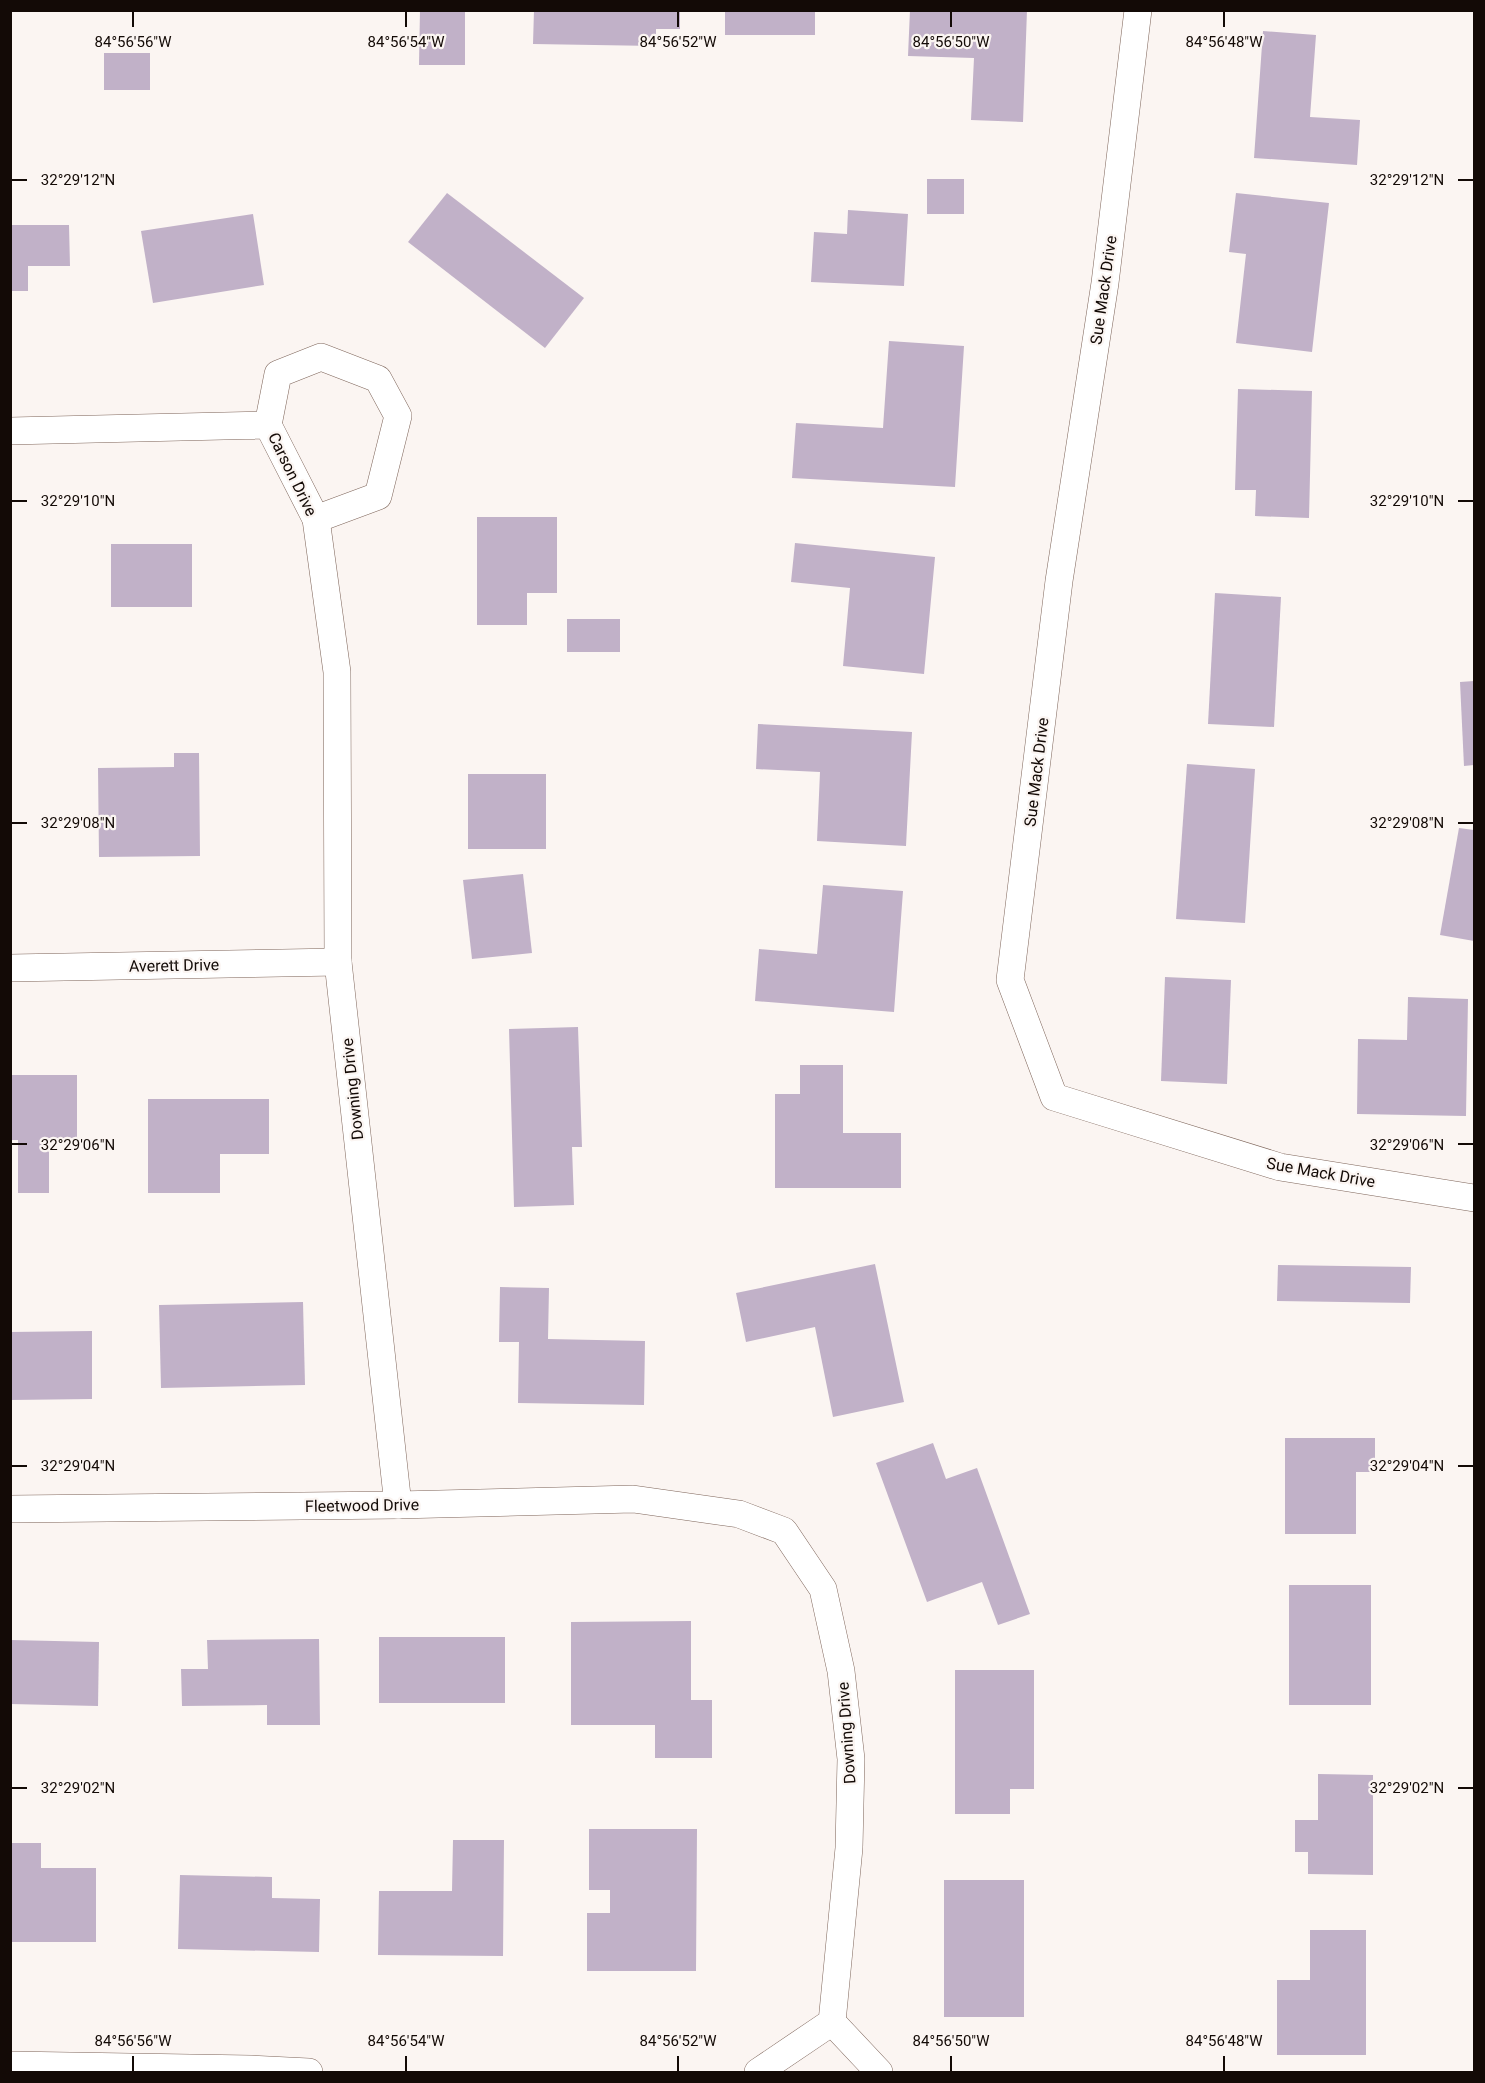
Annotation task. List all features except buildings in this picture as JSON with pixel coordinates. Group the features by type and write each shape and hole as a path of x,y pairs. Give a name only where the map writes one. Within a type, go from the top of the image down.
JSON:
{"street":[{"name":"Sue Mack Drive","path":"1138,10 1105,283 1059,581 1010,980 1054,1097 1280,1167 1474,1198"},
{"path":"268,425 278,374 321,357 378,378 398,416 378,496 316,519"},
{"name":"Carson Drive","path":"10,431 268,425 316,519 337,672"},
{"name":"Downing Drive","path":"337,672 338,962 398,1505"},
{"name":"Averett Drive","path":"10,968 338,962"},
{"name":"Fleetwood Drive","path":"10,1509 398,1505 633,1499 713,1510"},
{"name":"Downing Drive","path":"713,1510 739,1514 784,1531 822,1588 841,1671 851,1759 849,1848 832,2022"},
{"path":"758,2073 832,2022 879,2073"},
{"path":"10,2065 309,2073"}]}
